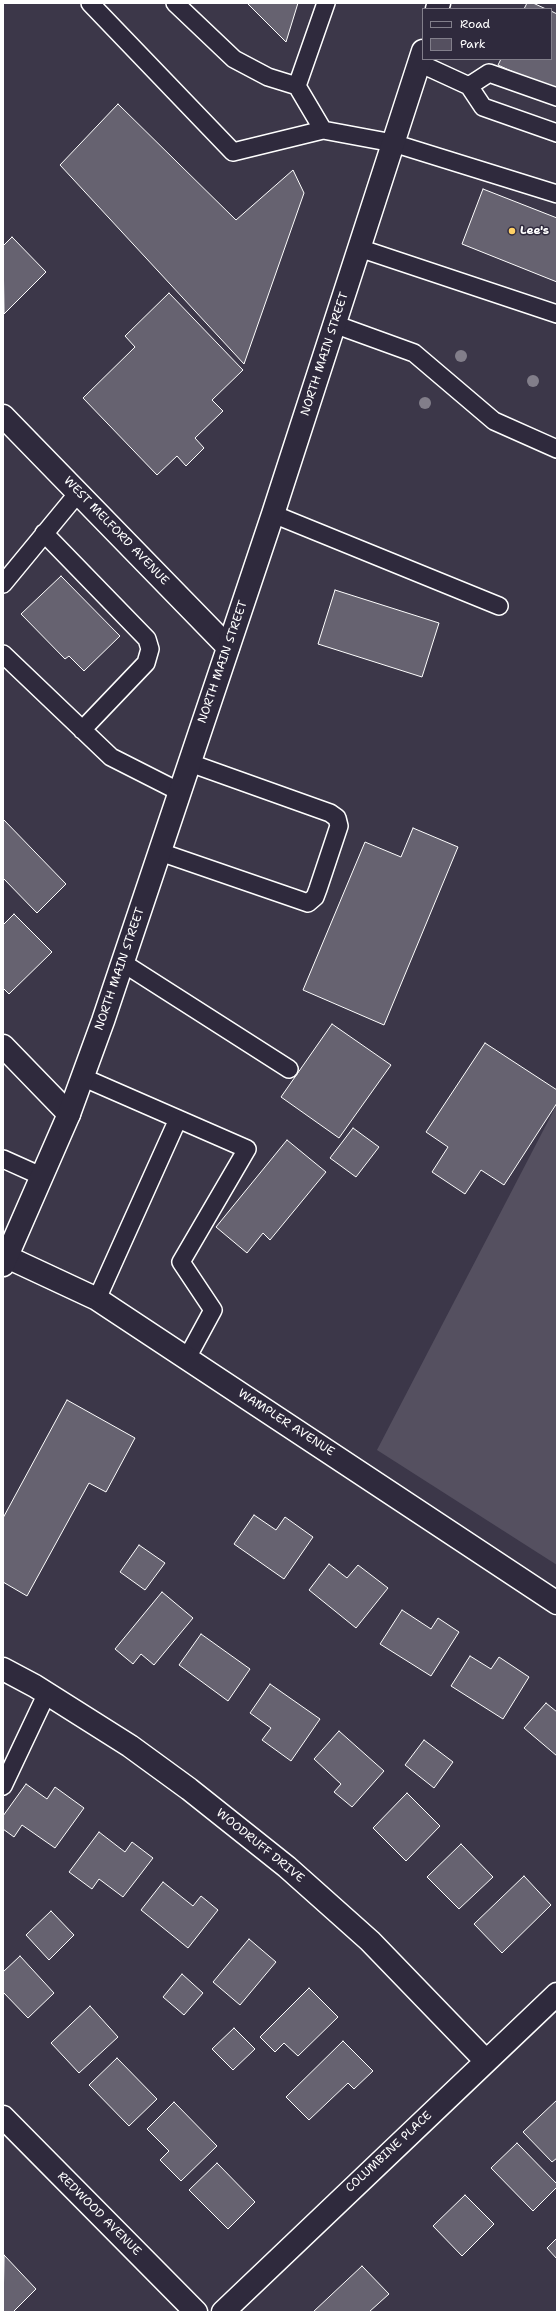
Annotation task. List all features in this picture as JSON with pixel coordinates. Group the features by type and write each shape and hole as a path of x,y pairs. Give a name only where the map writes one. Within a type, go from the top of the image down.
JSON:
{"street":[{"name":"NORTH MAIN STREET","path":"4,1259 69,1114 123,963 273,514 421,57"},
{"name":"WEST MELFORD AVENUE","path":"3,416 228,647"},
{"path":"3,1046 69,1114"},
{"name":"WAMPLER AVENUE","path":"4,1259 97,1299 557,1603"},
{"name":"WOODRUFF DRIVE","path":"3,1669 47,1693 130,1746 177,1780 287,1867 370,1942 486,2061"},
{"name":"COLUMBINE PLACE","path":"222,2312 557,1994"},
{"name":"REDWOOD AVENUE","path":"3,2117 196,2312"}],"lane":[{"path":"90,3 233,152 323,130 393,143 557,194"},
{"path":"175,3 234,59 268,77 297,86 323,130"},
{"path":"297,86 326,3"},
{"path":"426,60 469,86 484,107 557,132"},
{"path":"469,86 489,73 557,97"},
{"path":"359,248 557,314"},
{"path":"334,324 414,353 494,421 557,449"},
{"path":"3,584 78,493"},
{"path":"273,514 499,606"},
{"path":"44,533 147,640 150,650 146,663 82,730"},
{"path":"3,654 111,757 180,792"},
{"path":"160,852 308,902 315,897 339,826 336,818 330,813 190,763"},
{"path":"123,963 290,1069"},
{"path":"82,1077 247,1149 181,1262 213,1310 187,1358"},
{"path":"97,1299 178,1119"},
{"path":"3,1159 41,1176"},
{"path":"3,1786 47,1693"}],"green space":[{"path":"557,1104 557,1565 377,1450"}],"building":[{"path":"247,3 298,3 286,42"},
{"path":"527,3 533,3 544,8 524,8"},
{"path":"552,12 557,14 557,92 498,65 500,60 552,60"},
{"path":"118,104 236,220 293,170 304,193 244,364 60,165"},
{"name":"Lee's","path":"483,189 557,218 557,282 462,244"},
{"path":"12,237 46,272 4,314 3,246"},
{"path":"169,293 243,370 212,400 223,411 195,438 204,448 186,466 177,456 157,475 83,398 135,347 125,336"},
{"path":"61,576 120,636 84,671 69,656 65,659 21,614"},
{"path":"335,590 439,623 422,677 318,644"},
{"path":"3,819 66,884 37,913 3,878"},
{"path":"413,828 458,847 384,1025 303,990 365,842 401,857"},
{"path":"14,914 52,952 9,994 3,988 3,925"},
{"path":"332,1024 391,1065 339,1138 281,1097"},
{"path":"485,1043 557,1090 557,1103 504,1185 481,1170 465,1194 432,1172 448,1147 426,1132"},
{"path":"353,1128 379,1147 356,1177 330,1158"},
{"path":"287,1140 326,1172 270,1240 263,1233 247,1253 216,1227"},
{"path":"67,1400 135,1438 106,1492 89,1483 27,1596 3,1582 3,1518"},
{"path":"254,1515 276,1530 285,1517 313,1537 284,1579 234,1544"},
{"path":"139,1545 165,1563 145,1590 120,1572"},
{"path":"329,1564 347,1578 358,1565 388,1588 356,1628 309,1590"},
{"path":"162,1592 193,1618 154,1665 141,1654 133,1664 115,1649"},
{"path":"402,1610 431,1629 438,1618 459,1632 431,1676 380,1644"},
{"path":"201,1634 250,1669 228,1701 179,1665"},
{"path":"470,1656 491,1669 499,1657 529,1677 503,1719 451,1686"},
{"path":"270,1684 320,1719 291,1761 262,1740 271,1728 250,1713"},
{"path":"546,1703 557,1712 557,1756 524,1728"},
{"path":"339,1731 384,1771 352,1807 334,1792 341,1784 314,1759"},
{"path":"424,1740 453,1762 434,1788 405,1765"},
{"path":"26,1784 47,1799 55,1787 84,1808 55,1848 22,1825 14,1837 3,1829 3,1816"},
{"path":"407,1793 440,1826 406,1861 373,1828"},
{"path":"99,1832 125,1852 132,1842 153,1858 123,1897 99,1879 92,1889 69,1872"},
{"path":"461,1844 493,1877 459,1909 427,1877"},
{"path":"524,1876 551,1905 502,1953 474,1924"},
{"path":"163,1882 193,1906 201,1896 218,1910 188,1948 141,1910"},
{"path":"51,1911 74,1935 49,1960 26,1935"},
{"path":"249,1939 276,1962 240,2005 213,1982"},
{"path":"20,1956 54,1993 28,2018 3,1992 3,1972"},
{"path":"182,1974 203,1993 184,2015 163,1997"},
{"path":"309,1988 338,2017 298,2056 284,2043 275,2052 260,2037"},
{"path":"90,2006 118,2037 79,2073 51,2043"},
{"path":"234,2028 255,2049 233,2070 212,2049"},
{"path":"343,2041 373,2071 354,2089 348,2083 309,2120 286,2097"},
{"path":"117,2058 157,2099 129,2126 89,2085"},
{"path":"557,2100 557,2158 552,2162 523,2132"},
{"path":"174,2102 217,2146 181,2181 160,2160 169,2151 147,2129"},
{"path":"517,2143 557,2184 557,2187 533,2211 491,2168"},
{"path":"217,2163 255,2202 228,2229 189,2190"},
{"path":"465,2195 494,2224 462,2256 433,2226"},
{"path":"557,2238 557,2259 547,2248"},
{"path":"4,2255 36,2289 13,2312 3,2312"},
{"path":"362,2266 389,2294 369,2312 313,2312"}],"place":[{"name":"Lee's","path":"512,231"}]}
